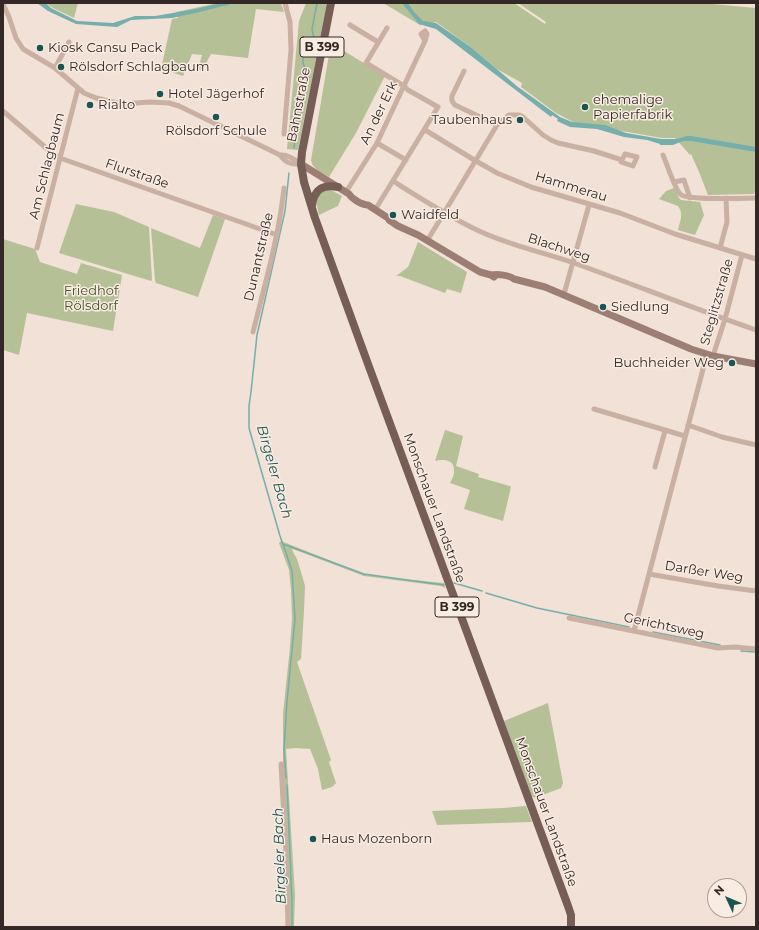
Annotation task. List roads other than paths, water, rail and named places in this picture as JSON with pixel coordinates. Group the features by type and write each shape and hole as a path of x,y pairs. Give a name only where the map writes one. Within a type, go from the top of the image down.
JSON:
{"main road":[{"name":"Bahnstraße","path":"301,164 302,152 331,3"},
{"name":"Monschauer Landstraße","path":"301,164 304,182 312,207 368,364 570,912 571,927"},
{"path":"312,207 314,196 319,190 327,186 338,187"}],"street":[{"path":"284,134 291,50 290,22 285,3"},
{"path":"3,4 16,38 23,48 55,68 78,88 90,96 129,104 160,102 179,106 194,112 280,155 283,159 294,165 301,164 348,193 354,199 368,205 398,226 411,233 414,233 480,272 491,275 495,274 511,277 545,287 691,349 710,355 756,364"},
{"path":"350,25 378,42"},
{"path":"375,210 438,107 366,63 387,28"},
{"name":"An der Erk","path":"348,193 377,143 425,41"},
{"path":"55,68 69,42"},
{"path":"464,71 452,96 452,102 455,105 497,125"},
{"name":"Am Schlagbaum","path":"37,248 78,88"},
{"name":"Flurstraße","path":"3,111 52,153 60,158 277,235"},
{"path":"427,241 497,125 509,115 523,117 543,135 558,143 594,151 622,160"},
{"name":"Hammerau","path":"424,130 497,173 531,187 620,213 675,234 756,259"},
{"path":"377,143 406,160"},
{"path":"663,154 674,182 683,196 700,199 756,198"},
{"path":"674,182 684,180 690,198"},
{"name":"Blachweg","path":"393,181 477,231 516,246 573,262 756,330"},
{"name":"Dunantstraße","path":"253,332 277,235 284,188"},
{"path":"720,248 727,222 726,198"},
{"path":"564,294 589,204"},
{"name":"Steglitzstraße","path":"710,355 725,319 742,255"},
{"path":"634,631 688,425 710,355"},
{"path":"594,409 685,436"},
{"path":"688,425 722,437 756,445"},
{"path":"655,467 665,431"},
{"name":"Darßer Weg","path":"649,574 756,591"},
{"name":"Gerichtsweg","path":"569,618 718,648 735,647 756,649"},
{"path":"281,764 288,927"}],"water":[{"path":"37,3 46,3 51,8 77,21 113,23 135,16 155,16 221,3 233,3 172,18 131,20 117,27 76,24 48,11"},
{"path":"402,3 408,3 423,21 436,23 472,48 518,87 560,117 572,122 605,125 626,133 661,139 677,139 691,136 756,147 756,152 691,141 683,141 673,145 660,145 647,140 624,137 597,129 570,127 557,121 558,119 552,115 551,117 436,29 419,24"}],"waterway":[{"name":"Birgeler Bach","path":"294,148 296,131 301,118 301,101 309,78 303,63 303,55 312,45 314,38 312,29 317,3"},
{"name":"Birgeler Bach","path":"286,778 284,750 295,619 292,571 280,536 249,428 249,406 257,335 285,211 289,173"},
{"path":"283,544 364,574 444,585"},
{"path":"454,583 482,591"},
{"path":"486,593 537,608 629,627"},
{"path":"653,632 720,645"},
{"path":"741,651 756,652"},
{"name":"Birgeler Bach","path":"287,785 292,927"}],"place":[{"name":"Kiosk Cansu Pack","path":"40,48"},
{"name":"Rölsdorf Schlagbaum","path":"61,67"},
{"name":"Hotel Jägerhof","path":"160,94"},
{"name":"Rialto","path":"90,105"},
{"name":"ehemalige Papierfabrik","path":"585,107"},
{"name":"Rölsdorf Schule","path":"216,117"},
{"name":"Taubenhaus","path":"520,120"},
{"name":"Waidfeld","path":"393,215"},
{"name":"Siedlung","path":"603,307"},
{"name":"Buchheider Weg","path":"732,363"},
{"name":"Haus Mozenborn","path":"313,839"}],"park label":[{"name":"Friedhof Rölsdorf","path":"91,298"}]}
